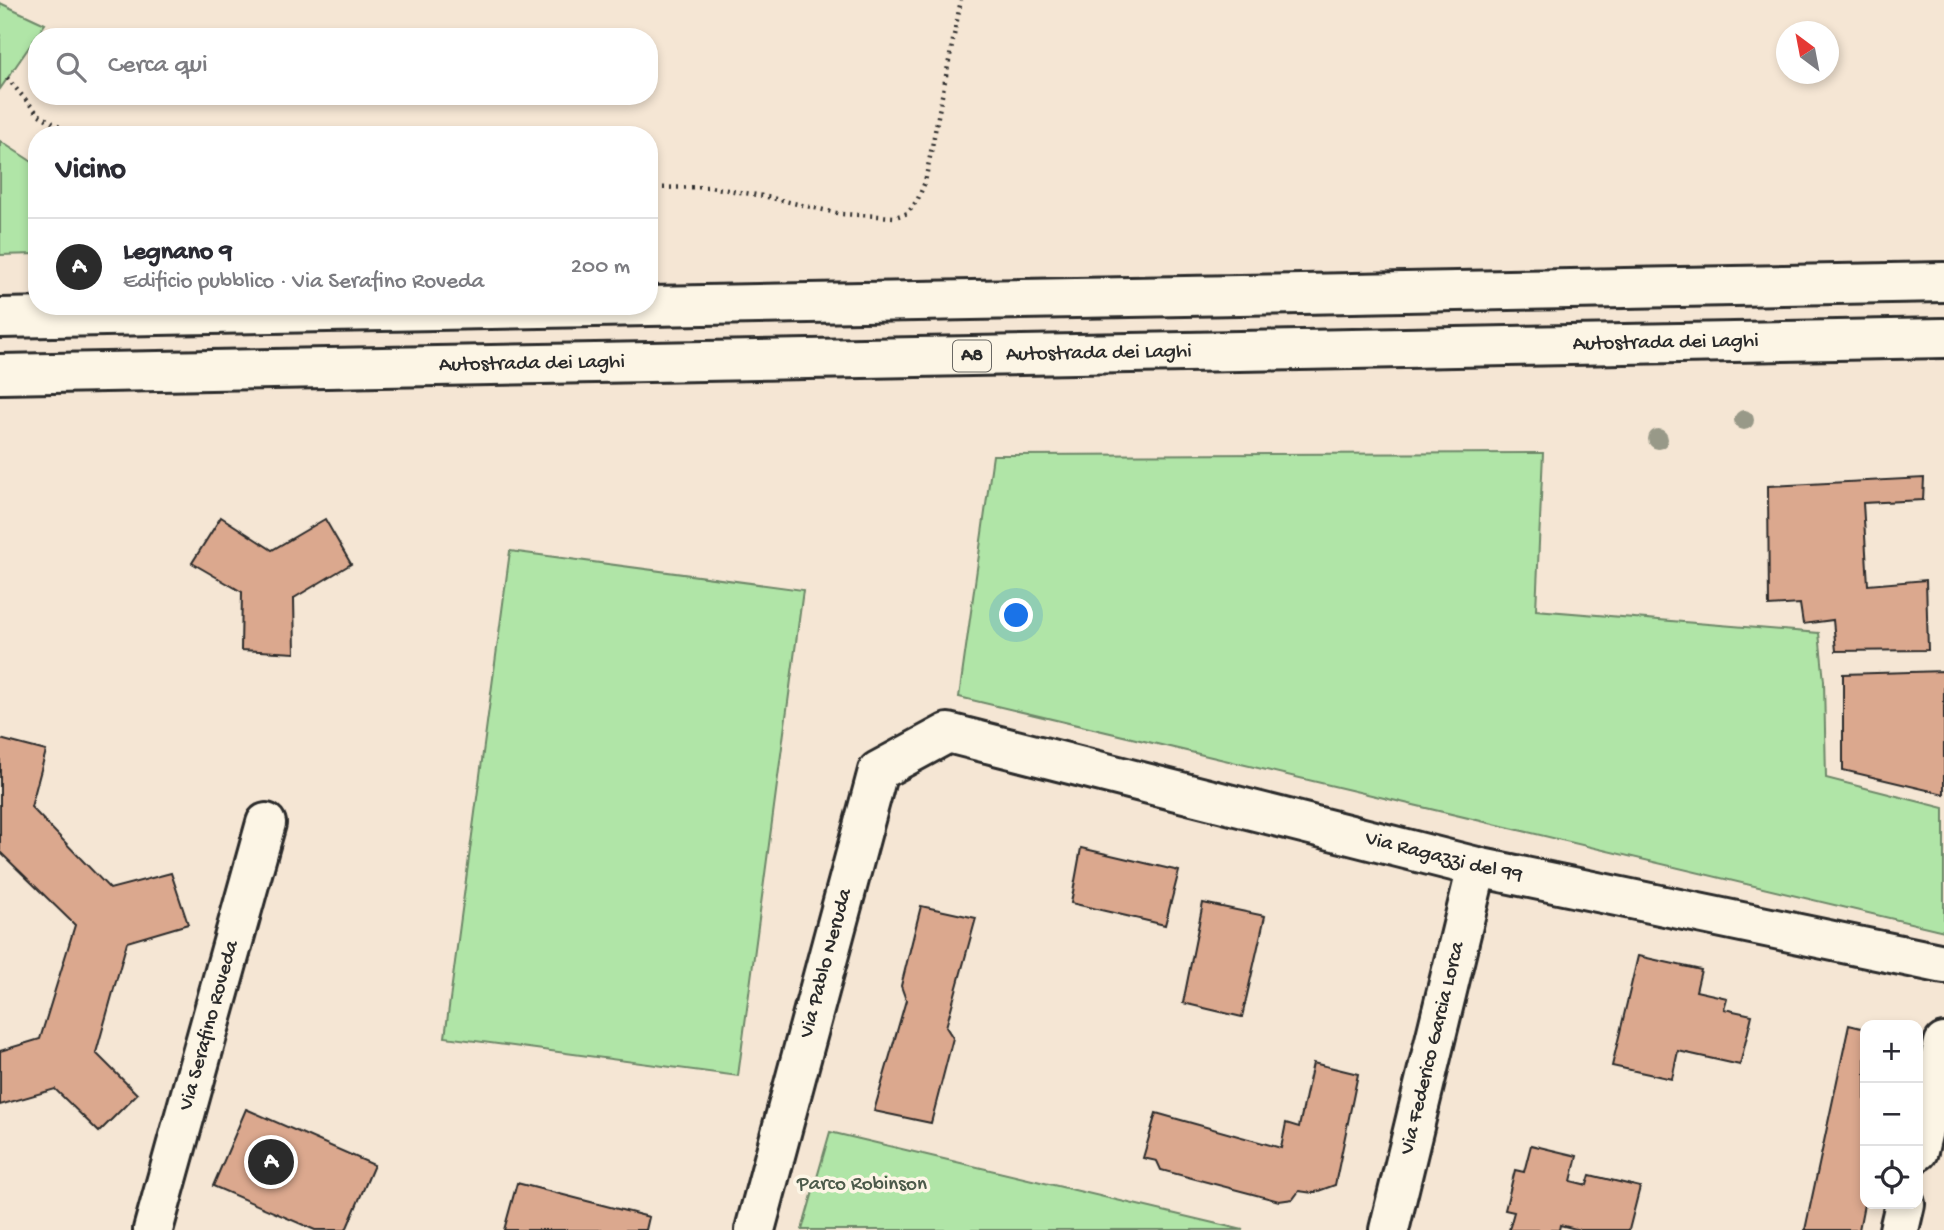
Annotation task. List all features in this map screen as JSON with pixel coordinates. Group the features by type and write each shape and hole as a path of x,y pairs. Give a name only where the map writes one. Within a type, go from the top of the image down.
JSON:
{"main road":[{"path":"658,306 1943,282"},
{"path":"0,318 162,315"},
{"name":"Autostrada dei Laghi","path":"0,374 1944,338"},
{"name":"Via Ragazzi del 99","path":"948,733 1477,867 1944,964"},
{"name":"Via Pablo Neruda","path":"755,1230 878,771 948,733"},
{"name":"Via Serafino Roveda","path":"153,1230 266,823"},
{"name":"Via Federico Garcia Lorca","path":"1389,1230 1477,867"},
{"path":"1919,1146 1944,1043"},
{"path":"1899,1230 1904,1209"}],"path":[{"path":"658,188 710,187 841,214 895,218 908,212 918,199 925,182 961,0"},
{"path":"7,78 28,102"},
{"path":"30,105 38,114 58,126"}],"green space":[{"path":"0,3 45,24 42,28 28,28 28,49 0,89"},
{"path":"0,141 28,159 28,254 0,255"},
{"path":"1543,453 1536,610 1819,633 1824,681 1826,778 1944,808 1944,931 959,697 993,455"},
{"path":"510,551 803,590 738,1076 445,1037"},
{"name":"Parco Robinson","path":"830,1132 1243,1230 802,1230"}],"building":[{"path":"1924,478 1923,500 1863,503 1868,585 1926,580 1928,650 1836,651 1833,620 1803,624 1800,604 1769,606 1768,486"},
{"path":"221,517 272,550 325,519 351,564 294,598 295,653 241,650 242,592 192,563"},
{"path":"1944,671 1944,794 1843,770 1843,674"},
{"path":"0,739 46,751 31,807 110,889 171,873 188,924 127,942 96,1053 137,1094 99,1132 55,1089 0,1105 0,1051 40,1039 75,925 0,852"},
{"path":"1081,848 1179,871 1165,925 1071,903"},
{"path":"1203,903 1265,916 1242,1017 1183,1003"},
{"path":"921,906 976,918 946,1027 953,1038 931,1123 874,1111 906,1000 901,986"},
{"path":"1638,956 1701,970 1696,991 1727,998 1724,1009 1752,1015 1740,1065 1678,1051 1672,1079 1612,1066"},
{"path":"1849,1025 1860,1028 1860,1209 1863,1209 1859,1230 1805,1230"},
{"path":"1313,1063 1358,1074 1335,1185 1313,1193 1299,1191 1293,1199 1279,1201 1161,1170 1157,1161 1143,1158 1156,1113 1281,1148 1286,1123 1299,1127"},
{"path":"246,1109 374,1165 346,1230 315,1230 213,1186"},
{"path":"1531,1145 1577,1156 1571,1181 1587,1185 1590,1175 1640,1187 1629,1230 1580,1230 1560,1225 1559,1230 1509,1230 1514,1212 1505,1210 1515,1170 1524,1172"},
{"path":"517,1183 649,1217 646,1230 504,1230"}],"place":[{"name":"Legnano 9","path":"271,1162"}]}
